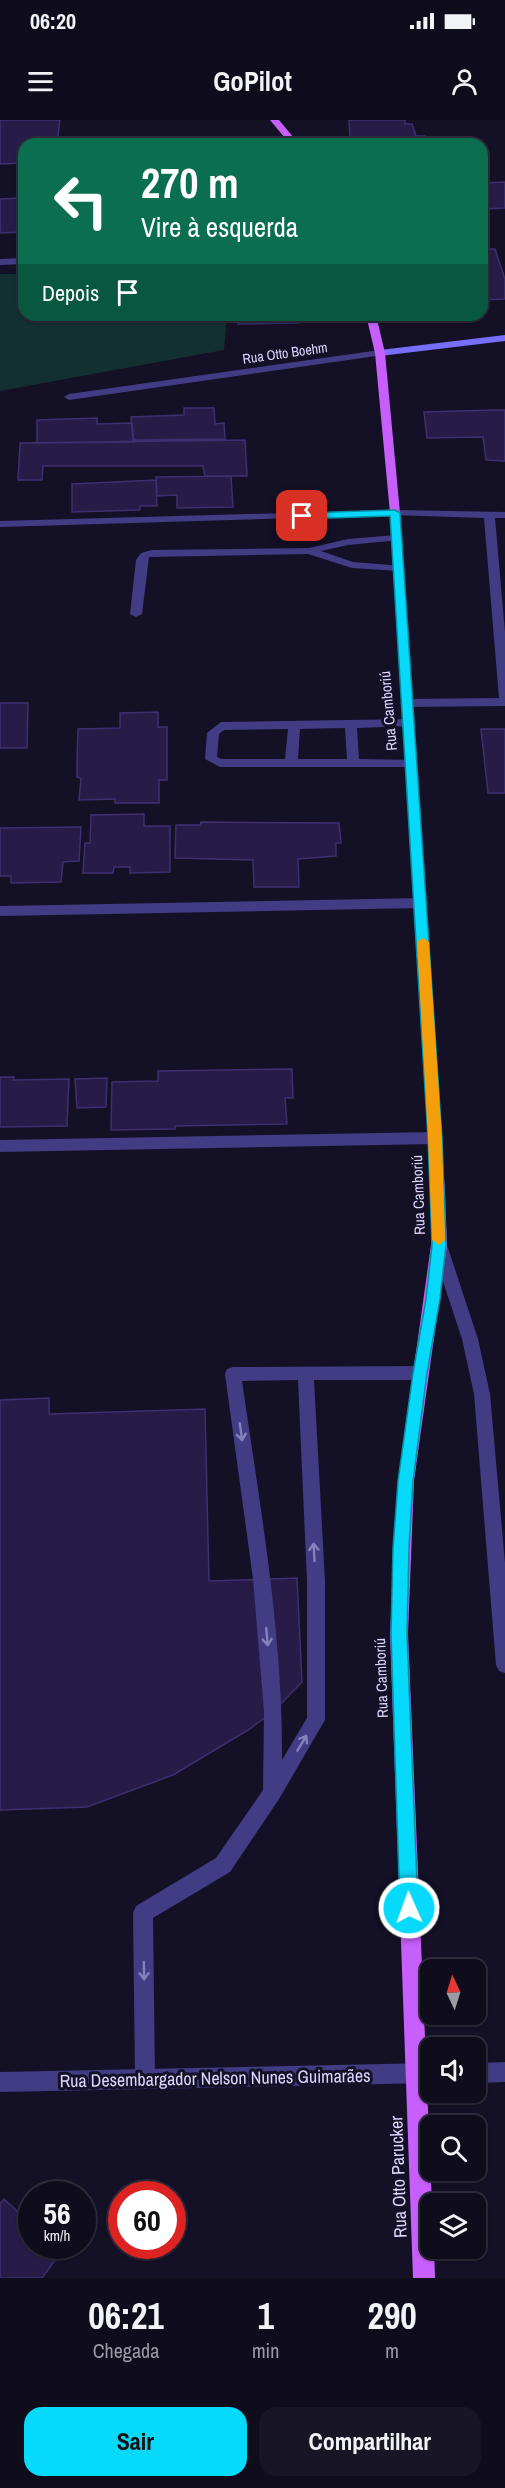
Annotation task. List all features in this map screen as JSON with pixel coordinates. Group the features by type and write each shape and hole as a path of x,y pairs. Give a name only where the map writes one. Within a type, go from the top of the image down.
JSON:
{"main road":[{"path":"274,120 290,138"},
{"name":"Rua Camboriú","path":"372,321 380,353 399,568 435,1138 439,1245 406,1481 399,1634 421,2037"},
{"name":"Rua Otto Boehm","path":"380,353 505,338"},
{"name":"Rua Otto Parucker","path":"423,2103 424,2278"}],"street":[{"path":"0,262 18,261"},
{"name":"Rua Otto Boehm","path":"69,397 380,353"},
{"path":"0,524 395,513 505,514"},
{"path":"406,703 505,701 489,514"},
{"path":"136,614 142,560 145,555 152,553 309,551 348,542 396,538"},
{"path":"309,551 352,565 399,568"},
{"path":"409,723 221,726 213,733 212,759 220,763 412,763"},
{"path":"351,724 353,763"},
{"path":"291,764 294,725"},
{"path":"0,911 421,903"},
{"path":"0,1146 435,1138"},
{"path":"439,1245 470,1339 482,1394 505,1665"},
{"path":"145,2079 143,1913 223,1865 272,1793 316,1720 316,1581 306,1373"},
{"path":"272,1793 273,1712 262,1579 233,1374 420,1373"},
{"path":"486,2073 505,2072"},
{"name":"Rua Desembargador Nelson Nunes Guimarães","path":"0,2082 420,2074"}],"green space":[{"path":"0,274 18,274 18,321 226,321 224,350 0,391"}],"building":[{"path":"0,120 60,120 58,138 18,138 18,163 0,164"},
{"path":"349,120 405,120 405,124 412,124 416,136 425,136 426,138 381,138 350,138"},
{"path":"505,182 505,208 488,209 488,183"},
{"path":"18,198 18,232 0,233 0,199"},
{"path":"488,249 495,249 505,279 505,299 488,300"},
{"path":"238,321 299,321 299,323 238,324"},
{"path":"184,408 214,408 215,424 224,423 225,439 133,440 131,417 184,415"},
{"path":"505,410 505,461 486,460 483,437 427,438 424,412"},
{"path":"97,418 97,424 132,423 134,442 37,443 37,420"},
{"path":"245,440 247,476 205,476 203,466 43,466 42,480 18,480 20,443"},
{"path":"231,476 233,507 177,508 177,495 157,496 156,477"},
{"path":"156,480 157,506 140,506 140,510 72,512 72,484"},
{"path":"0,703 28,703 27,748 0,748"},
{"path":"158,712 158,727 167,727 167,780 159,780 159,803 115,803 115,799 79,800 81,778 77,777 78,729 120,728 120,713"},
{"path":"481,729 505,729 505,793 488,793"},
{"path":"144,814 144,826 170,826 170,872 130,873 130,867 114,867 113,873 83,873 85,843 90,843 91,815"},
{"path":"201,822 339,823 341,843 336,843 336,856 298,859 299,887 254,887 253,860 175,858 176,825 200,825"},
{"path":"81,827 79,861 63,862 61,882 11,883 11,876 0,876 0,828"},
{"path":"292,1069 293,1098 285,1098 287,1124 175,1126 175,1129 111,1130 112,1082 158,1081 158,1071"},
{"path":"0,1077 14,1077 13,1080 69,1079 67,1126 0,1127"},
{"path":"107,1078 106,1107 77,1108 75,1079"},
{"path":"49,1398 49,1414 205,1409 209,1581 297,1578 302,1682 273,1712 248,1730 173,1775 87,1807 0,1810 0,1400"},
{"path":"4,2199 18,2212 18,2259 56,2259 42,2278 0,2278 0,2204"}],"slow traffic":[{"path":"423,942 439,1240"}],"route":[{"path":"302,516 395,513 435,1138 439,1245 406,1481 401,1548 399,1634 409,1908"}]}
